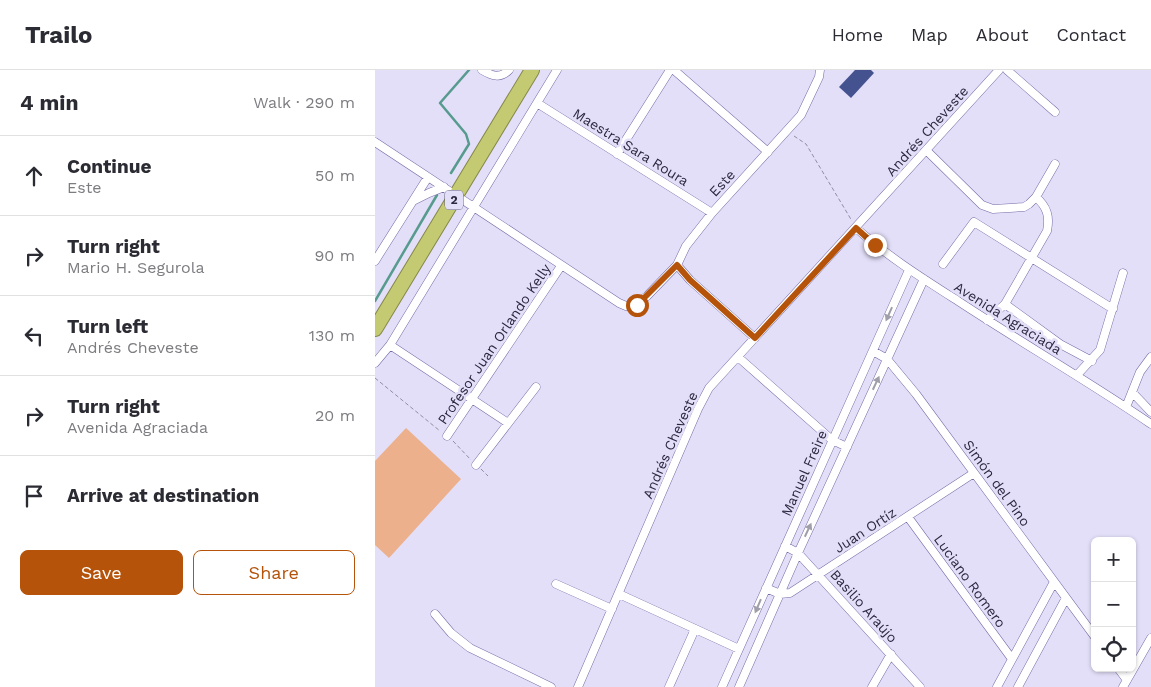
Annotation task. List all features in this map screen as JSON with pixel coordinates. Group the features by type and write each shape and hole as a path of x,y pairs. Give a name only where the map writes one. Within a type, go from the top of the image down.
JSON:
{"highway":[{"name":"2","path":"375,329 532,70"}],"street":[{"path":"482,70 492,76 499,76 509,70"},
{"path":"375,363 390,345 472,207 557,70"},
{"path":"617,154 670,70"},
{"path":"674,70 768,152"},
{"name":"Este","path":"561,266 619,303 633,307 647,296 677,265 686,246 712,213 801,115 819,77 820,70"},
{"name":"Andrés Cheveste","path":"578,687 704,397 714,381 999,70"},
{"path":"1007,70 1055,112"},
{"name":"Maestra Sara Roura","path":"537,103 712,213"},
{"path":"375,142 561,266"},
{"path":"926,150 982,205 993,208 1024,207 1029,204 1036,197 1055,164"},
{"path":"375,261 428,177"},
{"path":"412,202 429,192 444,187"},
{"path":"987,320 1005,304 1047,231 1048,212 1044,204 1036,197"},
{"path":"943,264 974,222 1113,309"},
{"name":"Avenida Agraciada","path":"856,228 875,245 909,270 1077,375 1151,424"},
{"path":"677,265 690,280 755,338"},
{"name":"Profesor Juan Orlando Kelly","path":"447,436 561,266"},
{"name":"Manuel Freire","path":"722,687 909,270"},
{"path":"1077,375 1092,361 1100,350 1123,273"},
{"name":"Manuel Freire","path":"739,687 798,553 924,279"},
{"path":"1005,304 1059,344 1092,361"},
{"path":"390,345 508,423"},
{"name":"Simón del Pino","path":"873,351 887,359 916,394 1091,632"},
{"path":"738,357 832,440 847,447"},
{"path":"1126,407 1140,372 1151,357"},
{"path":"476,465 536,387"},
{"path":"1132,392 1151,412"},
{"name":"Juan Ortíz","path":"780,594 790,592 974,474"},
{"name":"Luciano Romero","path":"908,517 1012,659"},
{"name":"Basilio Araújo","path":"785,546 798,553 819,574 920,687"},
{"path":"997,687 1054,582"},
{"path":"556,584 612,609"},
{"path":"766,588 780,594"},
{"path":"619,594 739,649"},
{"path":"1018,687 1066,598"},
{"path":"435,614 451,632 470,648 551,687"},
{"path":"669,687 695,629"},
{"path":"1125,684 1151,638"},
{"path":"872,687 891,654"},
{"path":"1120,672 1125,684"}],"path":[{"path":"787,132 805,144 856,228"},
{"path":"375,378 447,436 488,476"}],"shaded area":[{"path":"406,428 461,479 389,558 375,545 375,461"}],"building":[{"path":"855,70 871,70 874,73 851,98 839,87"}],"waterway":[{"path":"451,173 469,144 466,134 440,103 469,70"},
{"path":"375,301 437,195"}],"route":[{"path":"637,305 677,265 690,280 755,338 856,228 875,245"}]}
